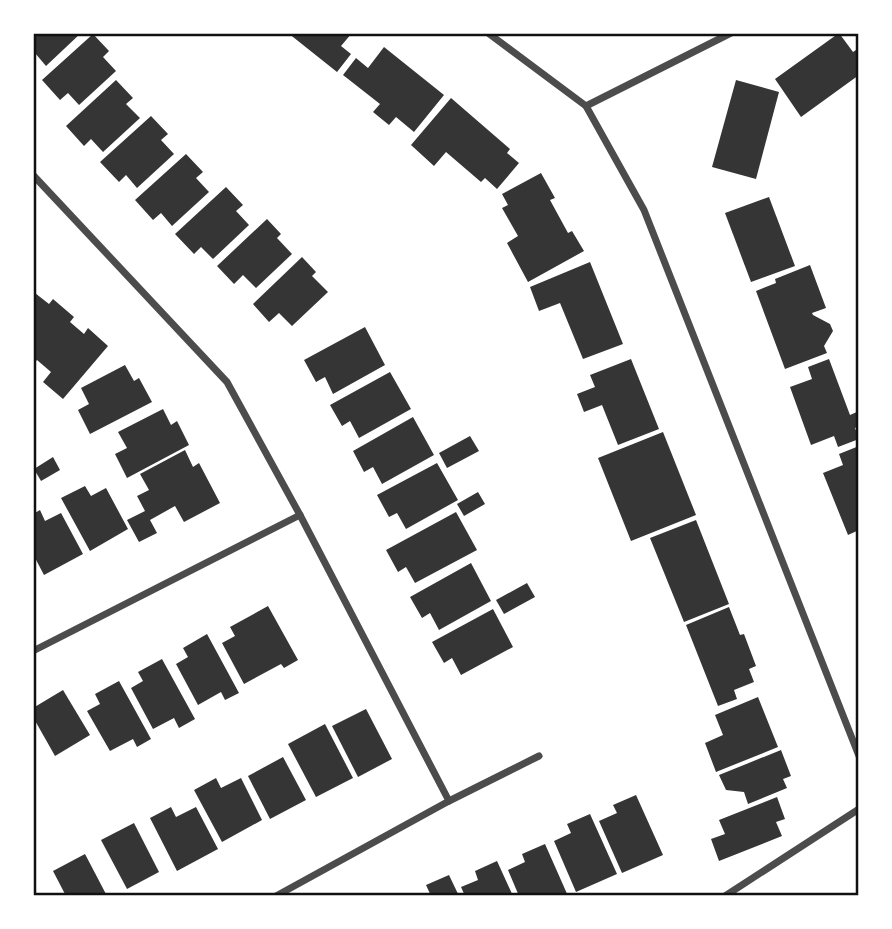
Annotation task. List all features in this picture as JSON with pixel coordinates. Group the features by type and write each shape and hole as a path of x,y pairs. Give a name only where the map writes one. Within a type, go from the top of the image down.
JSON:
{"street":[{"path":"488,33 586,106 644,210 859,756"},
{"path":"586,106 731,33"},
{"path":"33,175 227,382 300,515 449,801"},
{"path":"33,652 300,515"},
{"path":"276,896 449,801 539,756"},
{"path":"725,896 859,809"}],"building":[{"path":"33,33 81,33 46,66 35,53 33,55"},
{"path":"288,33 352,33 341,46 351,54 337,72"},
{"path":"839,33 853,52 859,48 859,75 801,117 775,79"},
{"path":"93,34 109,51 103,57 116,71 79,105 68,93 60,100 42,80"},
{"path":"384,47 444,95 414,132 396,117 389,125 373,112 380,104 343,75 356,58 368,68"},
{"path":"116,80 133,98 126,104 140,118 103,152 91,139 84,146 66,126"},
{"path":"736,80 779,92 756,179 712,167"},
{"path":"451,98 510,149 507,153 519,163 497,189 485,178 481,182 446,152 434,166 411,145"},
{"path":"151,116 168,134 161,140 174,154 137,188 126,175 119,182 100,162"},
{"path":"186,154 203,172 196,178 209,192 172,226 161,213 153,220 135,200"},
{"path":"541,173 555,198 550,200 568,233 572,231 584,251 528,282 507,243 518,236 502,208 508,205 502,194"},
{"path":"226,187 243,205 236,211 249,225 213,259 201,247 194,254 175,234"},
{"path":"769,197 795,266 751,282 725,213"},
{"path":"267,219 281,234 277,238 292,254 256,288 243,275 234,284 217,266"},
{"path":"302,257 316,272 312,276 328,292 292,326 279,313 269,322 253,304"},
{"path":"590,262 623,344 583,359 560,303 539,311 530,287"},
{"path":"810,265 826,308 812,313 830,324 833,331 824,346 827,353 785,369 756,291 776,283 775,279"},
{"path":"35,293 49,304 53,299 74,317 70,322 84,334 88,328 108,346 63,399 43,382 51,372 37,360 33,364"},
{"path":"365,327 385,365 333,394 325,377 316,382 304,360"},
{"path":"631,359 659,429 618,445 602,405 584,412 577,394 595,387 590,375"},
{"path":"829,359 850,415 859,411 859,426 855,428 859,439 838,447 834,436 811,445 790,387 812,379 808,367"},
{"path":"125,365 134,381 139,378 152,402 90,434 78,410 89,404 81,388"},
{"path":"390,372 411,409 359,438 350,421 342,426 330,405"},
{"path":"163,409 171,425 177,421 189,445 127,478 115,454 127,448 118,432"},
{"path":"413,417 434,455 382,484 373,467 364,472 353,451"},
{"path":"663,432 696,515 631,541 598,458"},
{"path":"470,436 479,451 447,468 439,453"},
{"path":"859,446 859,530 848,535 823,473 843,465 839,454"},
{"path":"185,450 193,467 199,463 220,503 184,522 175,506 150,520 157,533 139,542 127,520 145,511 137,496 149,490 140,474"},
{"path":"53,457 60,470 41,481 34,469"},
{"path":"437,463 458,500 406,529 397,513 389,517 377,495"},
{"path":"85,486 91,496 106,488 128,529 90,551 61,498"},
{"path":"478,492 485,504 464,516 457,504"},
{"path":"40,510 45,521 61,513 83,554 44,575 33,554 33,514"},
{"path":"456,512 477,550 415,583 406,567 398,572 386,550"},
{"path":"696,520 729,604 684,622 650,538"},
{"path":"471,563 491,601 439,630 430,613 422,618 410,597"},
{"path":"527,583 535,597 504,614 496,600"},
{"path":"268,606 298,660 284,668 281,664 244,684 222,643 235,636 230,627"},
{"path":"729,607 740,635 744,634 756,666 749,669 754,682 734,690 737,699 718,706 686,625"},
{"path":"493,609 513,647 461,675 452,658 444,663 432,642"},
{"path":"207,634 239,693 225,700 221,692 198,705 176,664 188,657 183,648"},
{"path":"162,659 195,719 179,728 174,718 153,729 131,688 143,681 138,672"},
{"path":"119,681 151,739 137,747 133,739 110,751 87,711 100,704 95,694"},
{"path":"63,690 90,735 55,756 33,717 33,708"},
{"path":"758,697 778,747 716,772 705,743 723,735 715,715"},
{"path":"366,709 392,759 358,777 332,726"},
{"path":"325,724 353,778 316,797 288,744"},
{"path":"781,750 791,776 783,779 787,788 748,804 744,792 726,790 719,775"},
{"path":"283,757 306,800 270,819 248,776"},
{"path":"216,778 221,788 241,778 262,820 222,842 194,790"},
{"path":"636,795 663,855 622,873 599,821 617,813 613,805"},
{"path":"777,797 785,819 776,822 782,836 719,861 711,839 725,834 719,820"},
{"path":"171,807 176,817 196,807 218,849 177,871 150,818"},
{"path":"590,814 617,874 576,892 554,841 571,833 567,824"},
{"path":"134,823 159,872 127,889 101,840"},
{"path":"545,844 568,896 519,896 508,870 525,862 522,854"},
{"path":"85,854 107,896 66,896 53,871"},
{"path":"497,861 513,896 465,896 461,887 478,880 475,871"},
{"path":"449,875 459,896 431,896 426,885"}]}
